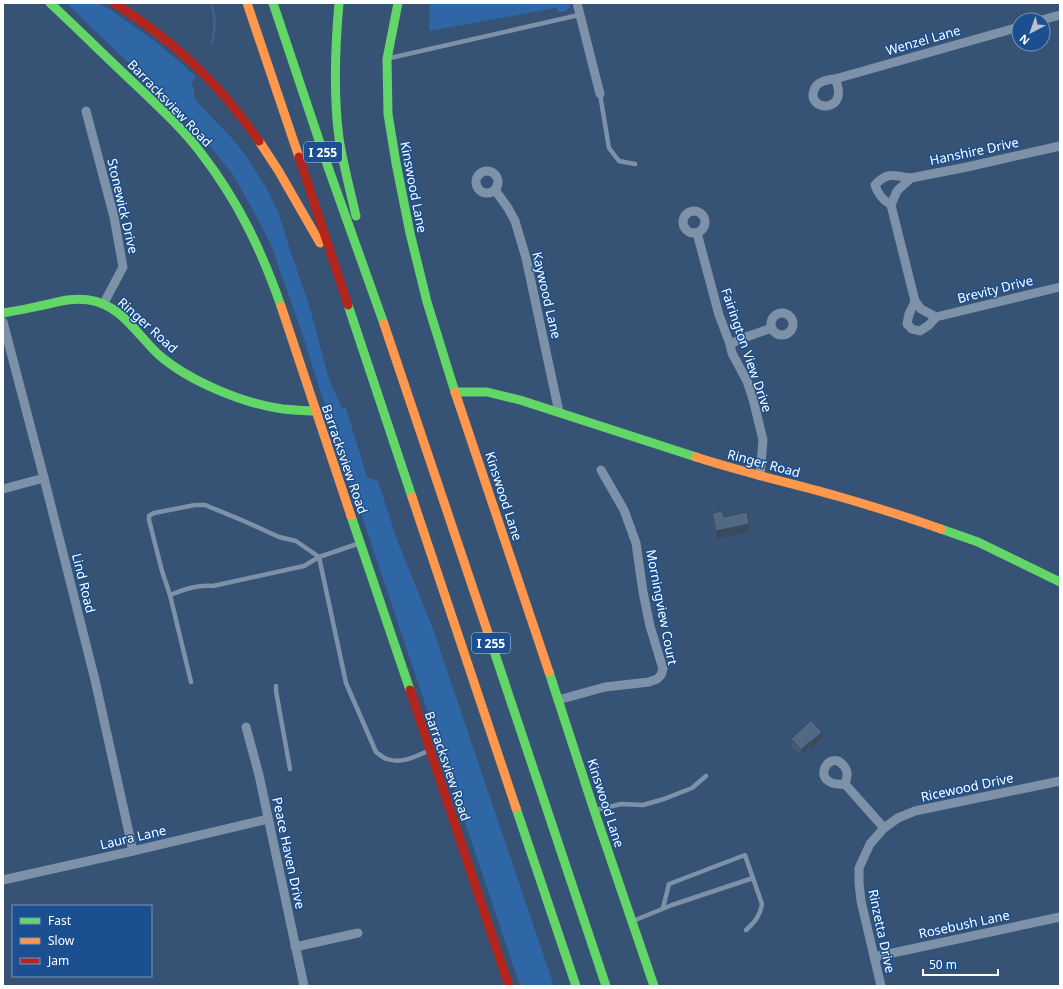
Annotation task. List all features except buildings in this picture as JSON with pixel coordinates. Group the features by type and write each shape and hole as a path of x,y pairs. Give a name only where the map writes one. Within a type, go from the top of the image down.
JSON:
{"main road":[{"name":"Barracksview Road","path":"50,3 179,127 209,163 227,190 243,216 257,245 268,271 316,411 508,986"},
{"path":"114,3 151,27 173,45 202,72 226,99 249,127 261,145 336,271"},
{"name":"I 255","path":"247,3 576,986"},
{"name":"I 255","path":"273,3 376,300 606,986"},
{"path":"339,3 335,38 334,74 339,138 346,175 376,300"},
{"name":"Kinswood Lane","path":"398,3 387,59 388,114 410,233 427,302 455,392 654,986"},
{"name":"Ringer Road","path":"3,313 66,300 87,299 104,303 117,312 173,366 192,377 239,398 281,409 316,411"},
{"name":"Ringer Road","path":"455,392 487,392 520,400 717,464 880,509 978,542 1060,582"}],"street":[{"path":"577,3 600,94"},
{"name":"Wenzel Lane","path":"835,79 1011,29"},
{"name":"Stonewick Drive","path":"86,111 114,217 123,267 104,303"},
{"name":"Hanshire Drive","path":"911,178 1060,146"},
{"path":"891,205 880,196 875,185 883,177 891,175 911,178"},
{"path":"911,178 898,191 891,205 915,302 921,309 936,317"},
{"name":"Kaywood Lane","path":"495,190 515,221 527,266 559,412"},
{"name":"Fairington View Drive","path":"698,233 719,314 732,353 747,381 753,399 763,440 760,476"},
{"name":"Brevity Drive","path":"915,302 909,314 907,324 912,330 920,331 929,325 936,317 1060,287"},
{"name":"Lind Road","path":"3,322 95,680 133,851"},
{"path":"730,344 772,328"},
{"name":"Morningview Court","path":"558,700 605,687 649,682 657,679 661,675 663,669 650,626 643,592 636,543 624,510 601,470"},
{"path":"3,490 44,478"},
{"name":"Peace Haven Drive","path":"246,727 259,775 304,986"},
{"name":"Ricewood Drive","path":"884,828 898,818 915,811 1060,781"},
{"path":"845,784 884,828"},
{"name":"Laura Lane","path":"3,880 268,819"},
{"name":"Rinzetta Drive","path":"881,986 861,901 859,868 870,844 884,828"},
{"name":"Rosebush Lane","path":"874,957 1060,917"},
{"path":"295,947 358,933"}],"lane":[{"path":"387,59 579,15"},
{"path":"600,94 609,148 619,161 635,164"},
{"path":"191,682 149,516 154,513 195,505 205,505 279,537 296,541 319,557 346,683 376,752 386,759 396,761 410,759 429,750"},
{"path":"170,595 193,586 213,586 304,566 319,557 360,543"},
{"path":"276,686 290,769"},
{"path":"594,810 621,804 642,804 664,799 692,788 706,776"},
{"path":"663,908 669,884 745,855 762,904 761,911 754,922 746,930"},
{"path":"632,921 663,908 753,878"}],"shaded area":[{"path":"66,3 99,3 161,46 183,65 196,77 191,83 194,89 194,96 198,103 230,136 244,153 266,187 279,214 310,308 329,379 342,408 346,408 367,477 378,481 397,540 433,629 554,986 520,986 329,418 302,333 271,245 234,176 207,142 173,105"},
{"path":"430,3 570,3 570,8 563,12 558,12 556,8 429,31"}],"waterway":[{"path":"211,3 214,14 214,33 212,44"}],"traffic: fast":[{"path":"50,3 162,110 201,153 237,207 257,245 281,306"},
{"path":"273,3 328,167 384,324"},
{"path":"339,3 335,70 337,121 342,158 356,216"},
{"path":"398,3 387,59 388,114 410,233 427,302 455,392"},
{"path":"3,313 70,300 83,299 101,303 120,314 151,347 171,365 201,382 235,397 251,402 283,409 316,411"},
{"path":"348,305 412,497"},
{"path":"455,392 487,392 520,400 696,457"},
{"path":"351,516 410,690"},
{"path":"941,529 978,542 1060,582"},
{"path":"487,630 606,986"},
{"path":"549,672 654,986"},
{"path":"516,808 576,986"}],"traffic: slow":[{"path":"247,3 299,157"},
{"path":"259,141 278,170 320,243"},
{"path":"281,306 351,516"},
{"path":"384,324 487,630"},
{"path":"455,392 549,672"},
{"path":"696,457 748,473 850,500 941,529"},
{"path":"412,497 516,808"}],"traffic: jam":[{"path":"114,3 156,32 194,64 228,100 259,141"},
{"path":"299,157 348,305"},
{"path":"410,690 509,986"}]}
